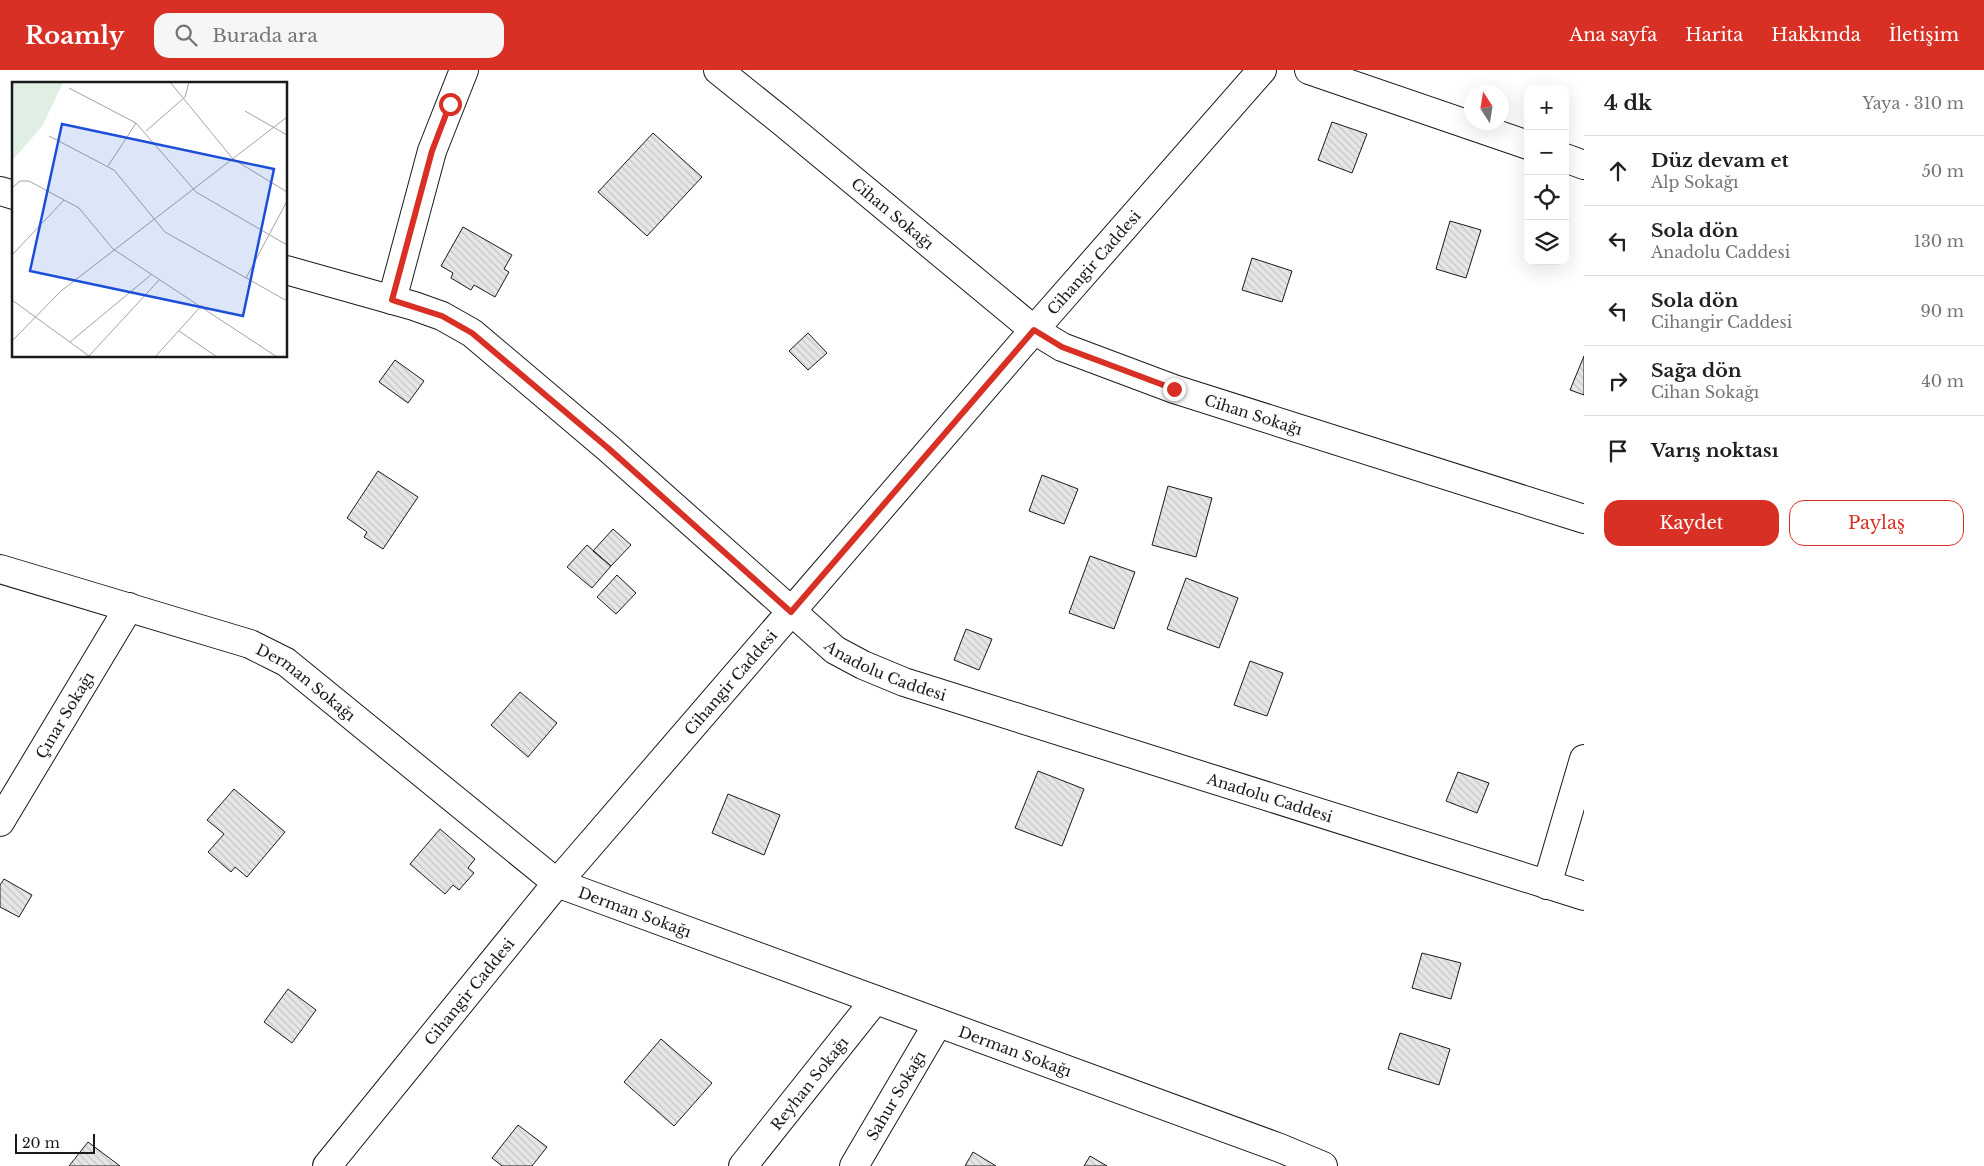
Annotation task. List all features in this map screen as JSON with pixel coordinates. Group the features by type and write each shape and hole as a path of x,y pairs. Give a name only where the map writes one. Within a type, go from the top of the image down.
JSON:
{"street":[{"path":"392,300 432,151 464,70"},
{"name":"Cihan Sokağı","path":"718,70 1034,330 1062,347 1174,389 1584,518"},
{"name":"Cihangir Caddesi","path":"327,1166 557,883 1034,330 1262,70"},
{"path":"1309,70 1524,144"},
{"path":"1569,159 1584,165"},
{"name":"Anadolu Caddesi","path":"288,271 442,316 472,333 608,448 835,650 863,665 904,682 1584,896"},
{"name":"Derman Sokağı","path":"0,569 250,644 286,662 557,883 938,1023 1275,1157 1323,1166"},
{"name":"Çınar Sokağı","path":"0,822 129,608"},
{"path":"1547,885 1584,759"},
{"name":"Reyhan Sokağı","path":"743,1166 875,1000"},
{"name":"Sahur Sokağı","path":"854,1166 938,1023"}],"building":[{"path":"1332,122 1367,134 1352,173 1318,160"},
{"path":"653,133 702,177 647,236 598,192"},
{"path":"1450,221 1481,230 1466,278 1436,269"},
{"path":"463,227 512,255 504,269 509,272 495,297 474,285 471,290 451,278 453,273 441,266"},
{"path":"1252,258 1292,271 1282,302 1242,290"},
{"path":"808,333 827,353 808,370 789,351"},
{"path":"1584,356 1584,395 1570,390"},
{"path":"395,360 424,381 408,403 379,382"},
{"path":"378,471 418,497 383,549 364,537 367,532 347,518"},
{"path":"1042,475 1078,489 1064,524 1029,511"},
{"path":"1168,486 1212,498 1196,557 1152,545"},
{"path":"613,529 631,545 611,566 593,551"},
{"path":"587,545 611,566 592,588 567,567"},
{"path":"1090,556 1135,572 1114,629 1069,613"},
{"path":"617,575 636,593 616,614 597,597"},
{"path":"1186,578 1238,598 1219,648 1167,629"},
{"path":"966,629 992,639 979,670 954,660"},
{"path":"1250,661 1283,673 1267,716 1234,705"},
{"path":"520,692 557,723 528,757 491,725"},
{"path":"1038,771 1084,789 1062,846 1015,828"},
{"path":"1458,772 1489,783 1477,813 1446,801"},
{"path":"234,789 285,832 247,877 235,867 231,872 208,852 224,834 207,820"},
{"path":"728,794 780,815 764,855 712,833"},
{"path":"440,829 475,859 468,868 474,873 459,890 453,885 445,894 410,864"},
{"path":"4,879 32,895 19,917 0,907 0,885"},
{"path":"1422,953 1461,963 1451,999 1412,988"},
{"path":"288,989 316,1010 292,1043 264,1022"},
{"path":"1400,1033 1450,1049 1439,1085 1388,1069"},
{"path":"661,1039 712,1083 674,1126 624,1082"},
{"path":"518,1125 547,1147 532,1166 502,1166 492,1158"},
{"path":"88,1142 120,1166 69,1166"},
{"path":"973,1152 996,1166 965,1166"},
{"path":"1090,1156 1107,1166 1084,1166"}],"route":[{"path":"450,104 432,151 392,300 442,316 472,333 608,448 791,612 1034,330 1062,347 1174,389"}]}
